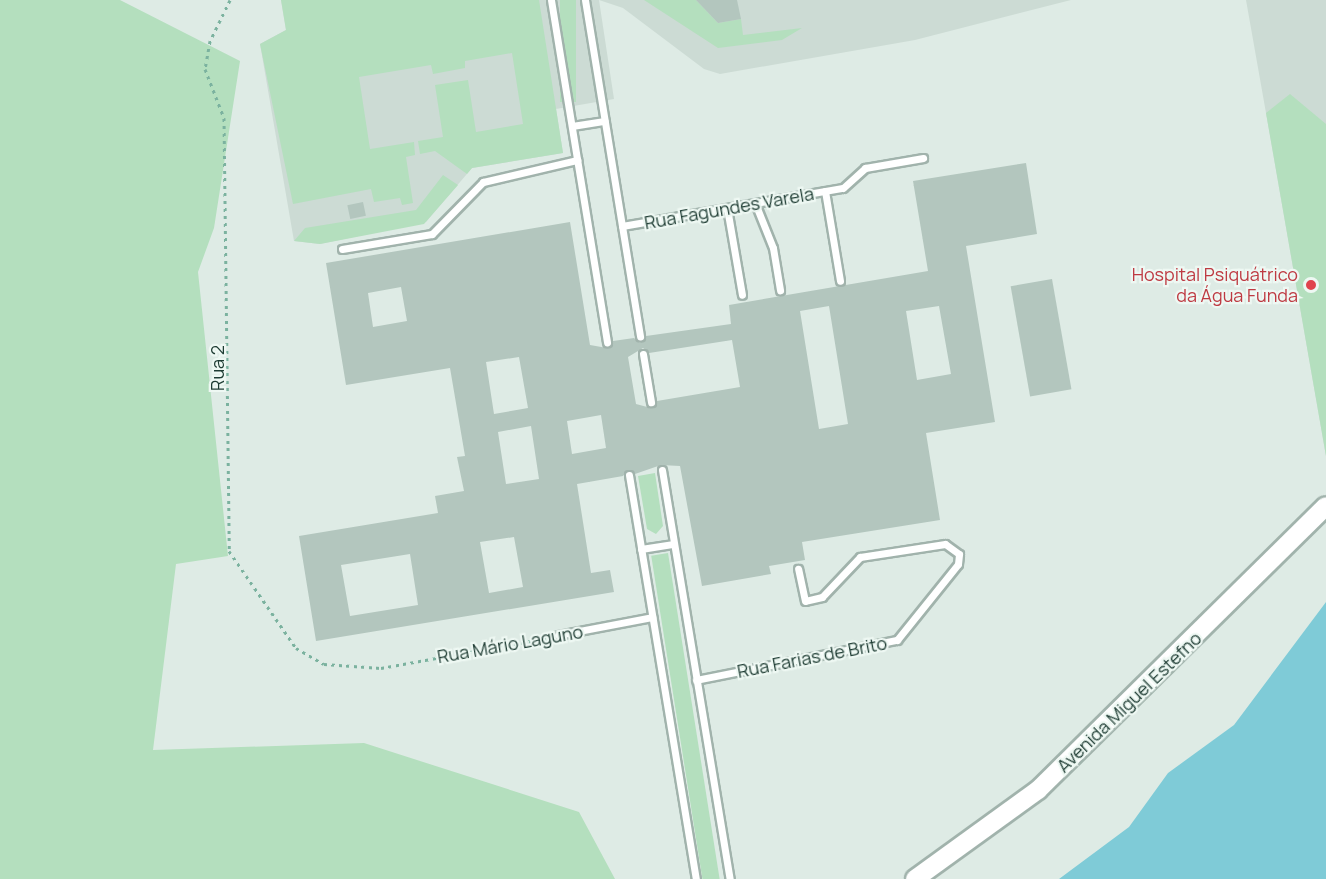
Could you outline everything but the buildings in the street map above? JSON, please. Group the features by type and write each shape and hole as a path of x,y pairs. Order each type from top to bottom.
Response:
{"main road":[{"name":"Avenida Miguel Estefno","path":"915,879 1038,790 1326,507"}],"lane":[{"path":"551,0 607,342"},
{"path":"585,0 640,337"},
{"path":"572,126 605,121"},
{"name":"Rua Fagundes Varela","path":"622,226 836,189 866,168 923,158"},
{"path":"342,249 432,234 483,182 577,160"},
{"path":"825,191 840,281"},
{"path":"755,203 773,248 780,290"},
{"path":"727,208 742,295"},
{"path":"643,354 651,402"},
{"path":"662,470 730,879"},
{"path":"629,475 696,879"},
{"path":"641,549 674,544"},
{"name":"Rua Farias de Brito","path":"696,680 897,640 957,564 959,554 945,544 860,557 822,597 805,601 798,569"},
{"name":"Rua Mário Laguno","path":"558,636 652,617"}],"path":[{"name":"Rua 2","path":"230,0 210,41 205,69 224,118 230,309 227,539 237,563 296,648 324,664 367,668"},
{"name":"Rua Mário Laguno","path":"367,668 558,636"}],"shaded area":[{"path":"281,0 599,0 614,99 556,109 563,153 472,168 426,222 320,244 294,241 260,44 286,30"},
{"path":"599,0 1071,0 915,40 720,74 704,69 623,8"},
{"name":"Hospital Psiquátrico da Água Funda","path":"1246,0 1326,0 1326,456 1266,113"}],"green space":[{"path":"0,0 120,0 240,61 214,228 198,272 228,556 176,564 153,750 364,743 579,812 615,879 0,879"},
{"path":"281,0 539,0 563,153 472,168 467,174 435,151 420,154 418,141 443,137 435,85 468,80 476,132 523,124 512,53 465,61 465,68 433,74 431,65 359,77 370,149 414,142 415,155 406,157 413,203 402,205 400,198 374,202 371,189 293,204 260,44 286,30"},
{"path":"560,0 576,0 576,102 560,102"},
{"path":"644,0 696,0 718,23 741,19 743,35 802,28 782,40 718,48"},
{"path":"1290,94 1326,124 1326,456 1266,113"},
{"path":"443,175 458,185 424,224 320,244 294,241 305,228 416,210"},
{"path":"655,473 663,526 656,534 647,529 638,476"},
{"path":"668,553 720,879 702,879 651,556"}],"water":[{"path":"1326,602 1326,879 1059,879 1129,827 1168,773 1234,725"}],"place":[{"name":"Hospital Psiquátrico da Água Funda","path":"1311,285"}]}
